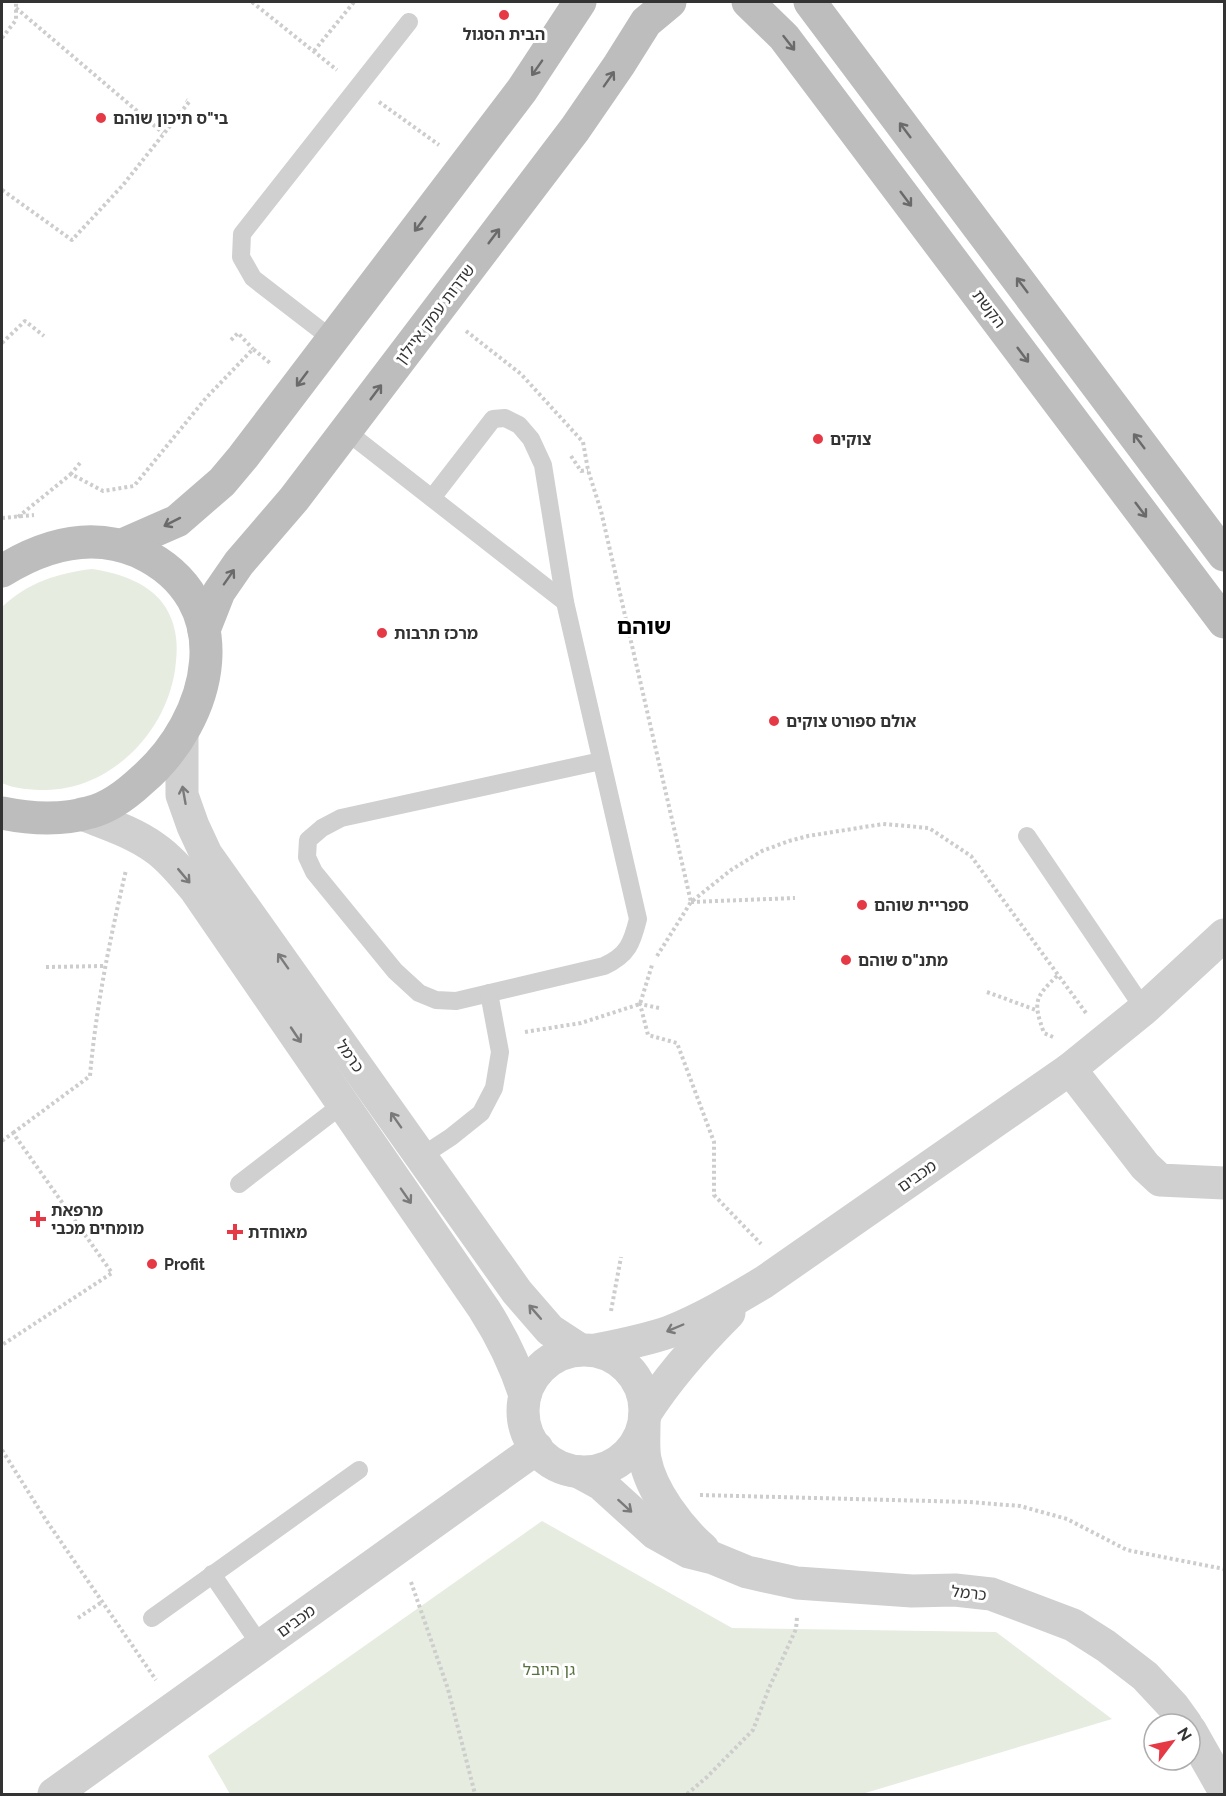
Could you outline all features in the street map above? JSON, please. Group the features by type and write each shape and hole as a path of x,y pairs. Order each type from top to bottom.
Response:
{"main road":[{"path":"122,544 177,521 222,482 522,90 580,2"},
{"name":"שדרות עמק איילון","path":"204,630 219,592 239,563 294,499 575,129 646,22 670,2"},
{"name":"הקשת","path":"748,2 784,37 1224,622"},
{"path":"810,2 1224,555"},
{"path":"8,562 60,545 92,540 122,544 170,571 189,590 202,618 206,649 203,685 194,714 172,749 153,771 125,795 93,812 62,818 10,821"}],"street":[{"name":"כרמל","path":"182,733 182,795 206,854 517,1292 550,1330 588,1350"},
{"name":"כרמל","path":"82,814 134,835 157,849 174,864 195,889 505,1341 525,1395"},
{"name":"מכבים","path":"588,1350 628,1344 670,1331 718,1309 772,1277 1070,1069 1144,1009 1224,935"},
{"path":"1070,1069 1145,1166 1160,1180 1224,1183"},
{"name":"מכבים","path":"644,1420 662,1388 698,1345 736,1307 772,1277"},
{"path":"588,1350 617,1358 633,1373 646,1404 644,1420 635,1446 613,1466 592,1472 579,1472 546,1459 532,1443 525,1424 523,1406 525,1395 541,1367 558,1355 588,1350"},
{"name":"כרמל","path":"644,1420 645,1460 659,1494 684,1532 713,1558"},
{"name":"מכבים","path":"54,1794 537,1448"},
{"name":"כרמל","path":"579,1472 601,1484 655,1533 689,1552 713,1558 747,1572 797,1583 912,1591 955,1590 991,1594 1072,1625 1106,1646 1144,1676 1177,1712"},
{"path":"1202,1751 1224,1790"}],"lane":[{"path":"332,339 254,278 241,258 242,234 409,22"},
{"path":"432,498 493,419 505,418 519,425 531,440 543,465 565,602 638,919 632,940 620,958 604,966 456,1001 436,1000 419,993 395,971 314,872 307,857 308,840 322,828 341,818 601,761"},
{"path":"346,431 565,602"},
{"path":"1027,836 1144,1009"},
{"path":"422,1156 481,1113 494,1088 500,1052 489,993"},
{"path":"239,1184 343,1104"},
{"path":"152,1618 359,1470"},
{"path":"212,1574 261,1646"}],"path":[{"path":"2,38 16,20 16,2"},
{"path":"252,2 281,26"},
{"path":"314,51 354,2"},
{"path":"16,8 163,133"},
{"path":"2,190 72,240 123,185 189,102 186,100"},
{"path":"2,343 25,321 44,336"},
{"path":"231,340 237,333 253,350 271,363"},
{"path":"71,474 103,491 134,486 207,398 253,350"},
{"path":"571,456 581,471 588,470"},
{"path":"18,517 71,474 80,463"},
{"path":"601,512 691,902"},
{"path":"691,902 731,870 762,851 789,841 883,824 929,828 970,856 1106,1040"},
{"path":"2,1141 90,1076 94,1029 104,966 134,835"},
{"path":"691,902 795,898"},
{"path":"46,967 104,966"},
{"path":"1044,1033 1036,1010 1041,991 1058,975"},
{"path":"987,992 1036,1010"},
{"path":"659,1008 640,1004 648,1035 677,1043 714,1142 714,1195 760,1243 772,1277"},
{"path":"2,1345 112,1273 13,1133"},
{"path":"610,1315 621,1257"},
{"path":"2,1450 175,1708"},
{"path":"659,1494 969,1502 1020,1506 1066,1519 1127,1550 1224,1569"},
{"path":"399,1547 448,1689 475,1794"},
{"path":"687,1794 707,1778 753,1730 796,1629 797,1583"},
{"path":"78,1618 102,1602"}],"green space":[{"path":"92,569 113,573 133,581 160,599 169,614 176,634 177,654 172,685 151,731 135,750 116,766 94,779 71,787 46,790 12,787 2,783 2,607 32,585 55,576"},
{"name":"גן היובל","path":"542,1521 732,1628 996,1632 1112,1719 862,1794 230,1794 208,1756"}],"place":[{"name":"הבית הסגול","path":"504,15"},
{"name":"בי\"ס תיכון שוהם","path":"101,118"},
{"name":"צוקים","path":"818,439"},
{"name":"מרכז תרבות","path":"382,633"},
{"name":"אולם ספורט צוקים","path":"774,721"},
{"name":"ספריית שוהם","path":"862,905"},
{"name":"מתנ\"ס שוהם","path":"846,960"},
{"name":"מרפאת מומחים מכבי","path":"38,1219"},
{"name":"מאוחדת","path":"235,1232"},
{"name":"Profit","path":"152,1264"}],"district":[{"name":"שוהם","path":"644,626"}]}
